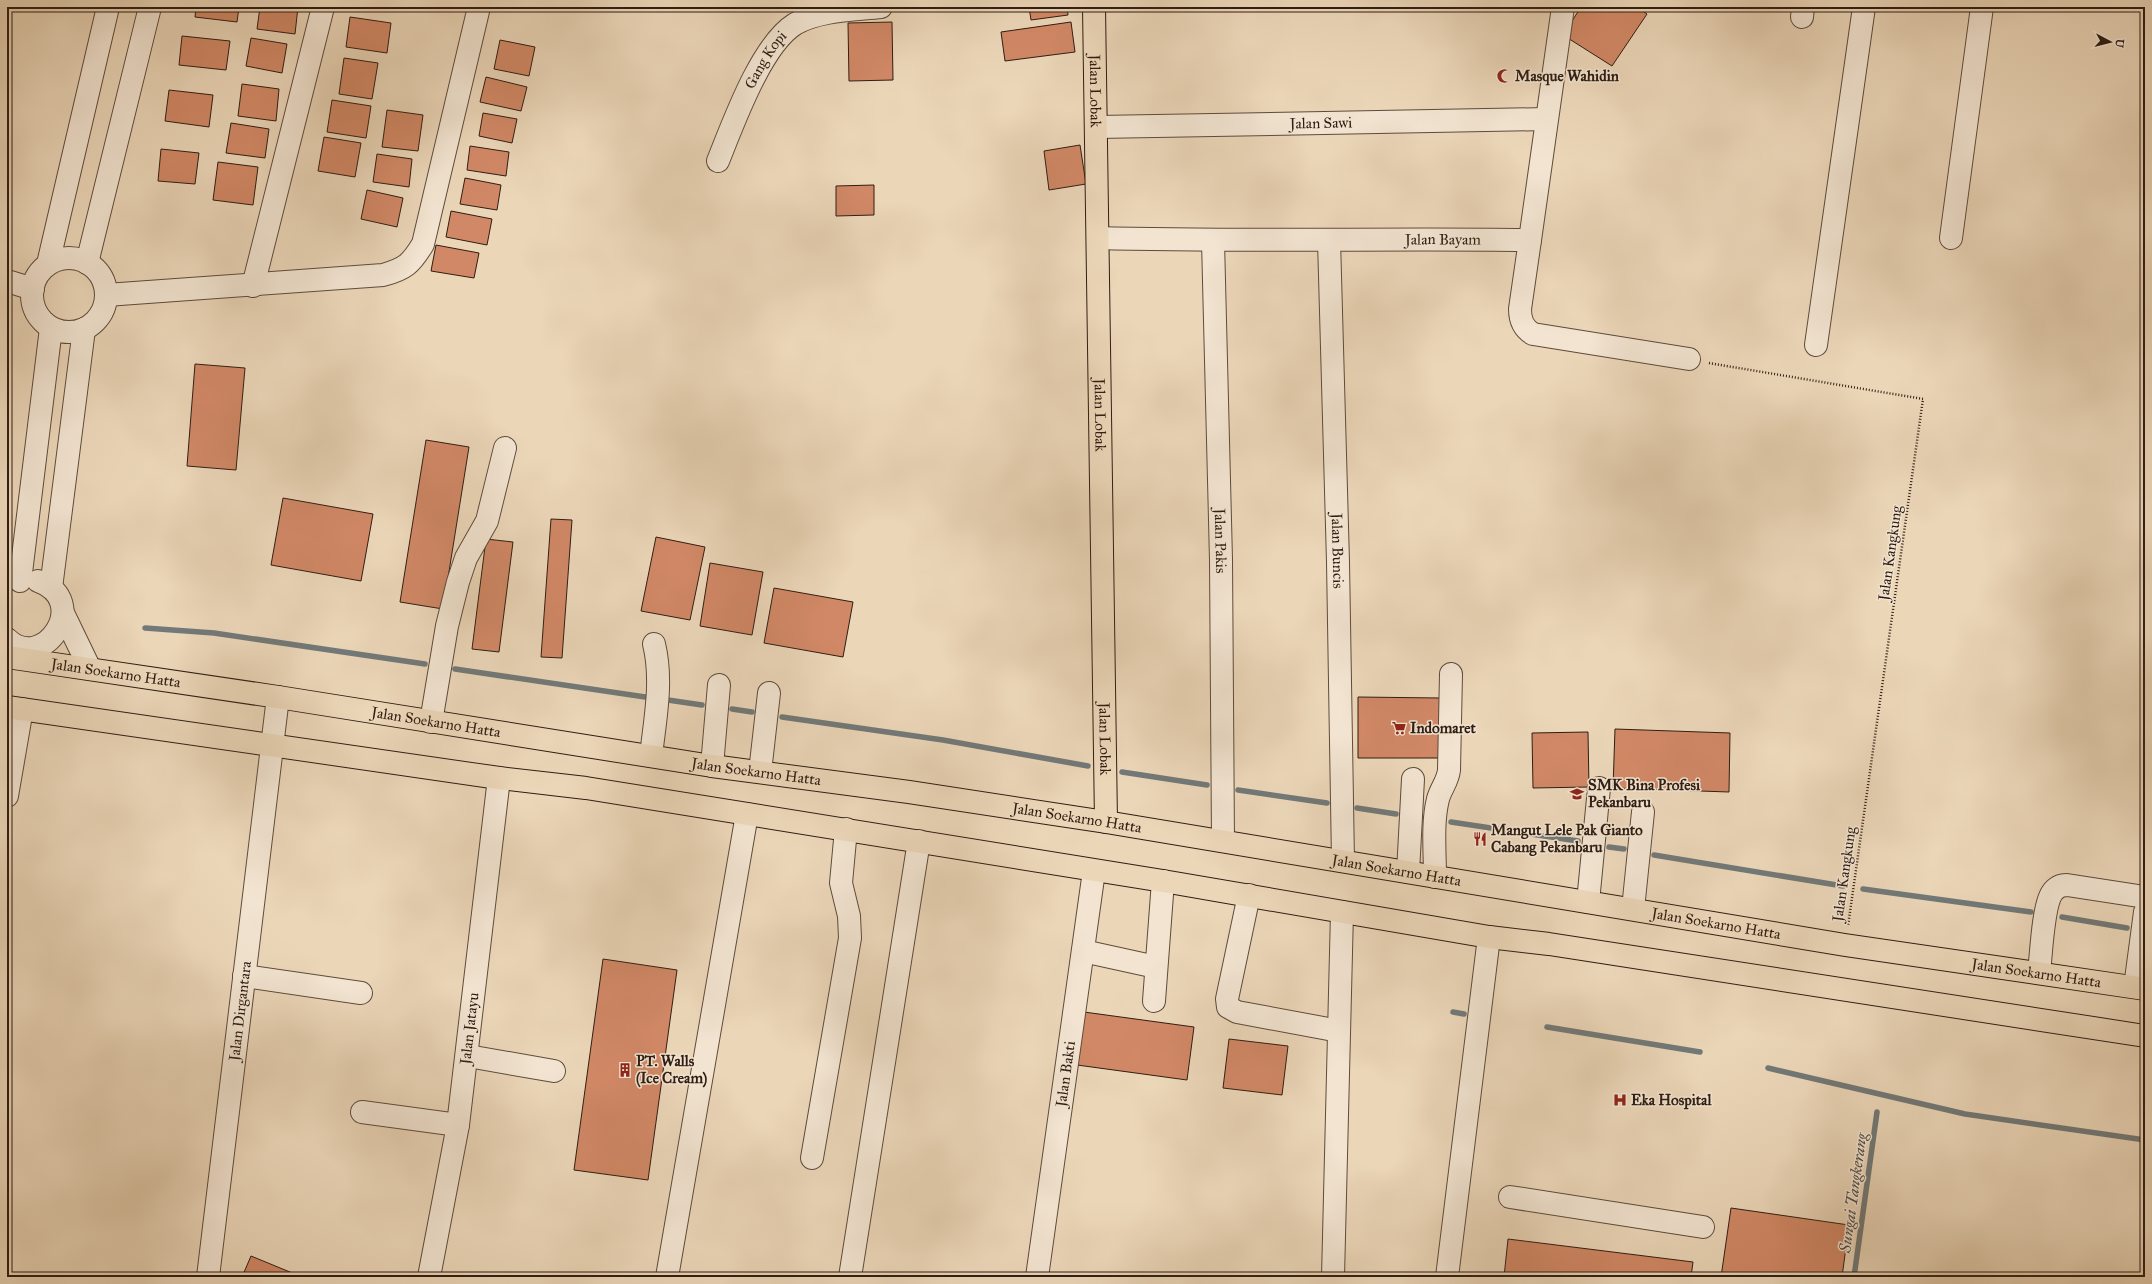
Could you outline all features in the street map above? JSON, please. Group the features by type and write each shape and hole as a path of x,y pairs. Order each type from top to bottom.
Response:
{"main road":[{"name":"Jalan Lobak","path":"1094,7 1097,127 1106,822"},
{"name":"Jalan Soekarno Hatta","path":"7,657 278,697 712,766 909,792 1106,822 1845,945 2140,988"},
{"path":"14,708 499,778 586,788 1250,895 1489,937 1549,944 2145,1036"}],"street":[{"path":"48,264 68,258 78,259 88,263 101,277 106,295 100,316 93,324 73,333 62,332 51,328 42,321 35,311 32,300 36,279 48,264 108,7"},
{"path":"88,263 150,7"},
{"path":"253,286 323,7"},
{"path":"106,295 253,286 383,275 400,271 413,260 423,244 479,7"},
{"name":"Gang Kopi","path":"718,161 757,71 786,31 795,24 817,16 881,7"},
{"path":"1563,7 1546,119 1520,318 1526,330 1533,334 1689,359"},
{"path":"1816,345 1864,7"},
{"path":"1950,238 1982,7"},
{"name":"Jalan Sawi","path":"1097,127 1546,119"},
{"name":"Jalan Bayam","path":"1098,238 1212,241 1442,239 1530,240"},
{"name":"Jalan Buncis","path":"1329,240 1338,556 1343,862"},
{"name":"Jalan Pakis","path":"1212,241 1221,560 1223,841"},
{"path":"7,282 33,289"},
{"path":"51,328 13,584 36,580 51,588 57,595 63,613 90,669"},
{"path":"51,588 84,329"},
{"path":"431,722 447,626 458,582 466,558 490,514 505,448"},
{"path":"7,639 18,646 29,648 40,646 49,641 56,633 63,613"},
{"path":"651,756 656,704 658,660 654,644"},
{"path":"1435,876 1436,812 1438,798 1448,781 1449,770 1451,674"},
{"path":"712,766 719,685"},
{"path":"760,772 770,693"},
{"name":"Jalan Dirgantara","path":"208,1277 278,697"},
{"path":"7,796 14,708"},
{"name":"Jalan Jatayu","path":"429,1277 458,1125 468,1056 499,778"},
{"path":"1408,872 1413,779"},
{"path":"1588,902 1598,788"},
{"path":"1633,909 1643,812"},
{"path":"667,1277 747,814"},
{"path":"812,1158 850,938 849,916 841,882 846,829"},
{"path":"850,1277 885,1048 919,841"},
{"name":"Jalan Bakti","path":"1037,1277 1094,871"},
{"path":"1154,1001 1164,881"},
{"path":"2039,973 2048,904 2052,892 2057,887 2067,885 2145,897"},
{"path":"1250,895 1227,999 1228,1007 1237,1012 1339,1032"},
{"path":"1333,1277 1342,912"},
{"path":"2140,988 2145,912"},
{"path":"1447,1277 1489,937"},
{"path":"1083,951 1156,967"},
{"path":"244,976 361,994"},
{"path":"468,1056 554,1071"},
{"path":"362,1112 458,1125"},
{"path":"1510,1197 1703,1227"}],"path":[{"name":"Jalan Kangkung","path":"1689,359 1923,399 1845,945"}],"building":[{"path":"196,7 239,7 237,22 195,17"},
{"path":"260,7 298,7 295,34 257,29"},
{"path":"366,7 397,7 396,11"},
{"path":"1029,7 1067,7 1068,15 1031,20"},
{"path":"1581,7 1637,7 1647,14 1612,66 1563,35"},
{"path":"350,17 391,23 387,53 346,47"},
{"path":"892,22 893,80 849,81 848,23"},
{"path":"1071,22 1075,52 1005,61 1001,32"},
{"path":"182,36 230,41 226,70 179,65"},
{"path":"251,38 287,44 282,73 246,66"},
{"path":"500,40 535,47 529,76 494,69"},
{"path":"344,58 378,63 372,99 339,94"},
{"path":"486,77 527,87 521,111 480,102"},
{"path":"242,84 279,89 276,121 238,116"},
{"path":"169,90 213,95 209,127 165,121"},
{"path":"332,100 371,106 366,138 327,132"},
{"path":"387,110 423,115 418,151 382,147"},
{"path":"483,113 517,119 512,143 479,136"},
{"path":"231,123 269,129 265,158 226,153"},
{"path":"324,137 361,143 355,177 318,171"},
{"path":"1080,145 1086,184 1049,190 1044,151"},
{"path":"470,146 509,152 506,176 467,170"},
{"path":"161,149 199,153 195,184 158,181"},
{"path":"377,154 412,159 409,187 373,182"},
{"path":"218,162 258,167 253,205 213,200"},
{"path":"465,178 501,185 497,210 460,204"},
{"path":"874,185 874,215 836,216 836,186"},
{"path":"367,190 403,198 397,227 361,219"},
{"path":"451,211 492,219 487,245 446,237"},
{"path":"436,245 479,253 474,278 431,271"},
{"path":"195,364 245,368 236,470 187,466"},
{"path":"426,440 469,447 443,609 400,602"},
{"path":"283,498 373,514 361,581 271,565"},
{"path":"551,519 572,520 562,658 541,657"},
{"path":"656,537 705,547 690,620 641,611"},
{"path":"486,539 513,542 499,652 472,649"},
{"path":"710,563 763,572 752,635 700,626"},
{"path":"774,588 853,602 843,657 764,643"},
{"name":"Indomaret","path":"1358,697 1440,698 1440,758 1358,758"},
{"path":"1615,729 1730,733 1729,792 1613,788"},
{"path":"1588,732 1589,787 1533,788 1532,733"},
{"name":"PT. Walls (Ice Cream)","path":"603,959 677,970 648,1180 574,1170"},
{"path":"1084,1012 1194,1027 1187,1080 1077,1065"},
{"path":"1229,1039 1288,1046 1282,1095 1223,1088"},
{"path":"1731,1208 1849,1225 1842,1277 1721,1277"},
{"path":"1508,1239 1693,1262 1691,1277 1504,1277"},
{"path":"251,1256 302,1277 242,1277"}],"waterway":[{"path":"145,628 214,633 425,664"},
{"path":"455,669 652,698"},
{"path":"661,699 702,705"},
{"path":"732,709 752,712"},
{"path":"782,717 943,740 1088,766"},
{"path":"1122,772 1207,785"},
{"path":"1238,790 1327,803"},
{"path":"1357,808 1396,814"},
{"path":"1451,822 1578,841"},
{"path":"1609,847 1624,849"},
{"path":"1654,855 1843,886"},
{"path":"1863,889 2031,912"},
{"path":"2062,917 2127,928"},
{"path":"1453,1012 1464,1014"},
{"path":"1547,1027 1700,1052"},
{"path":"1768,1068 1965,1114 2145,1140"},
{"name":"Sungai Tangkerang","path":"1854,1277 1877,1112"}],"place":[{"name":"Masque Wahidin","path":"1504,76"},
{"name":"Indomaret","path":"1399,728"},
{"name":"SMK Bina Profesi Pekanbaru","path":"1577,794"},
{"name":"Mangut Lele Pak Gianto Cabang Pekanbaru","path":"1480,839"},
{"name":"PT. Walls (Ice Cream)","path":"625,1070"},
{"name":"Eka Hospital","path":"1620,1100"}]}
